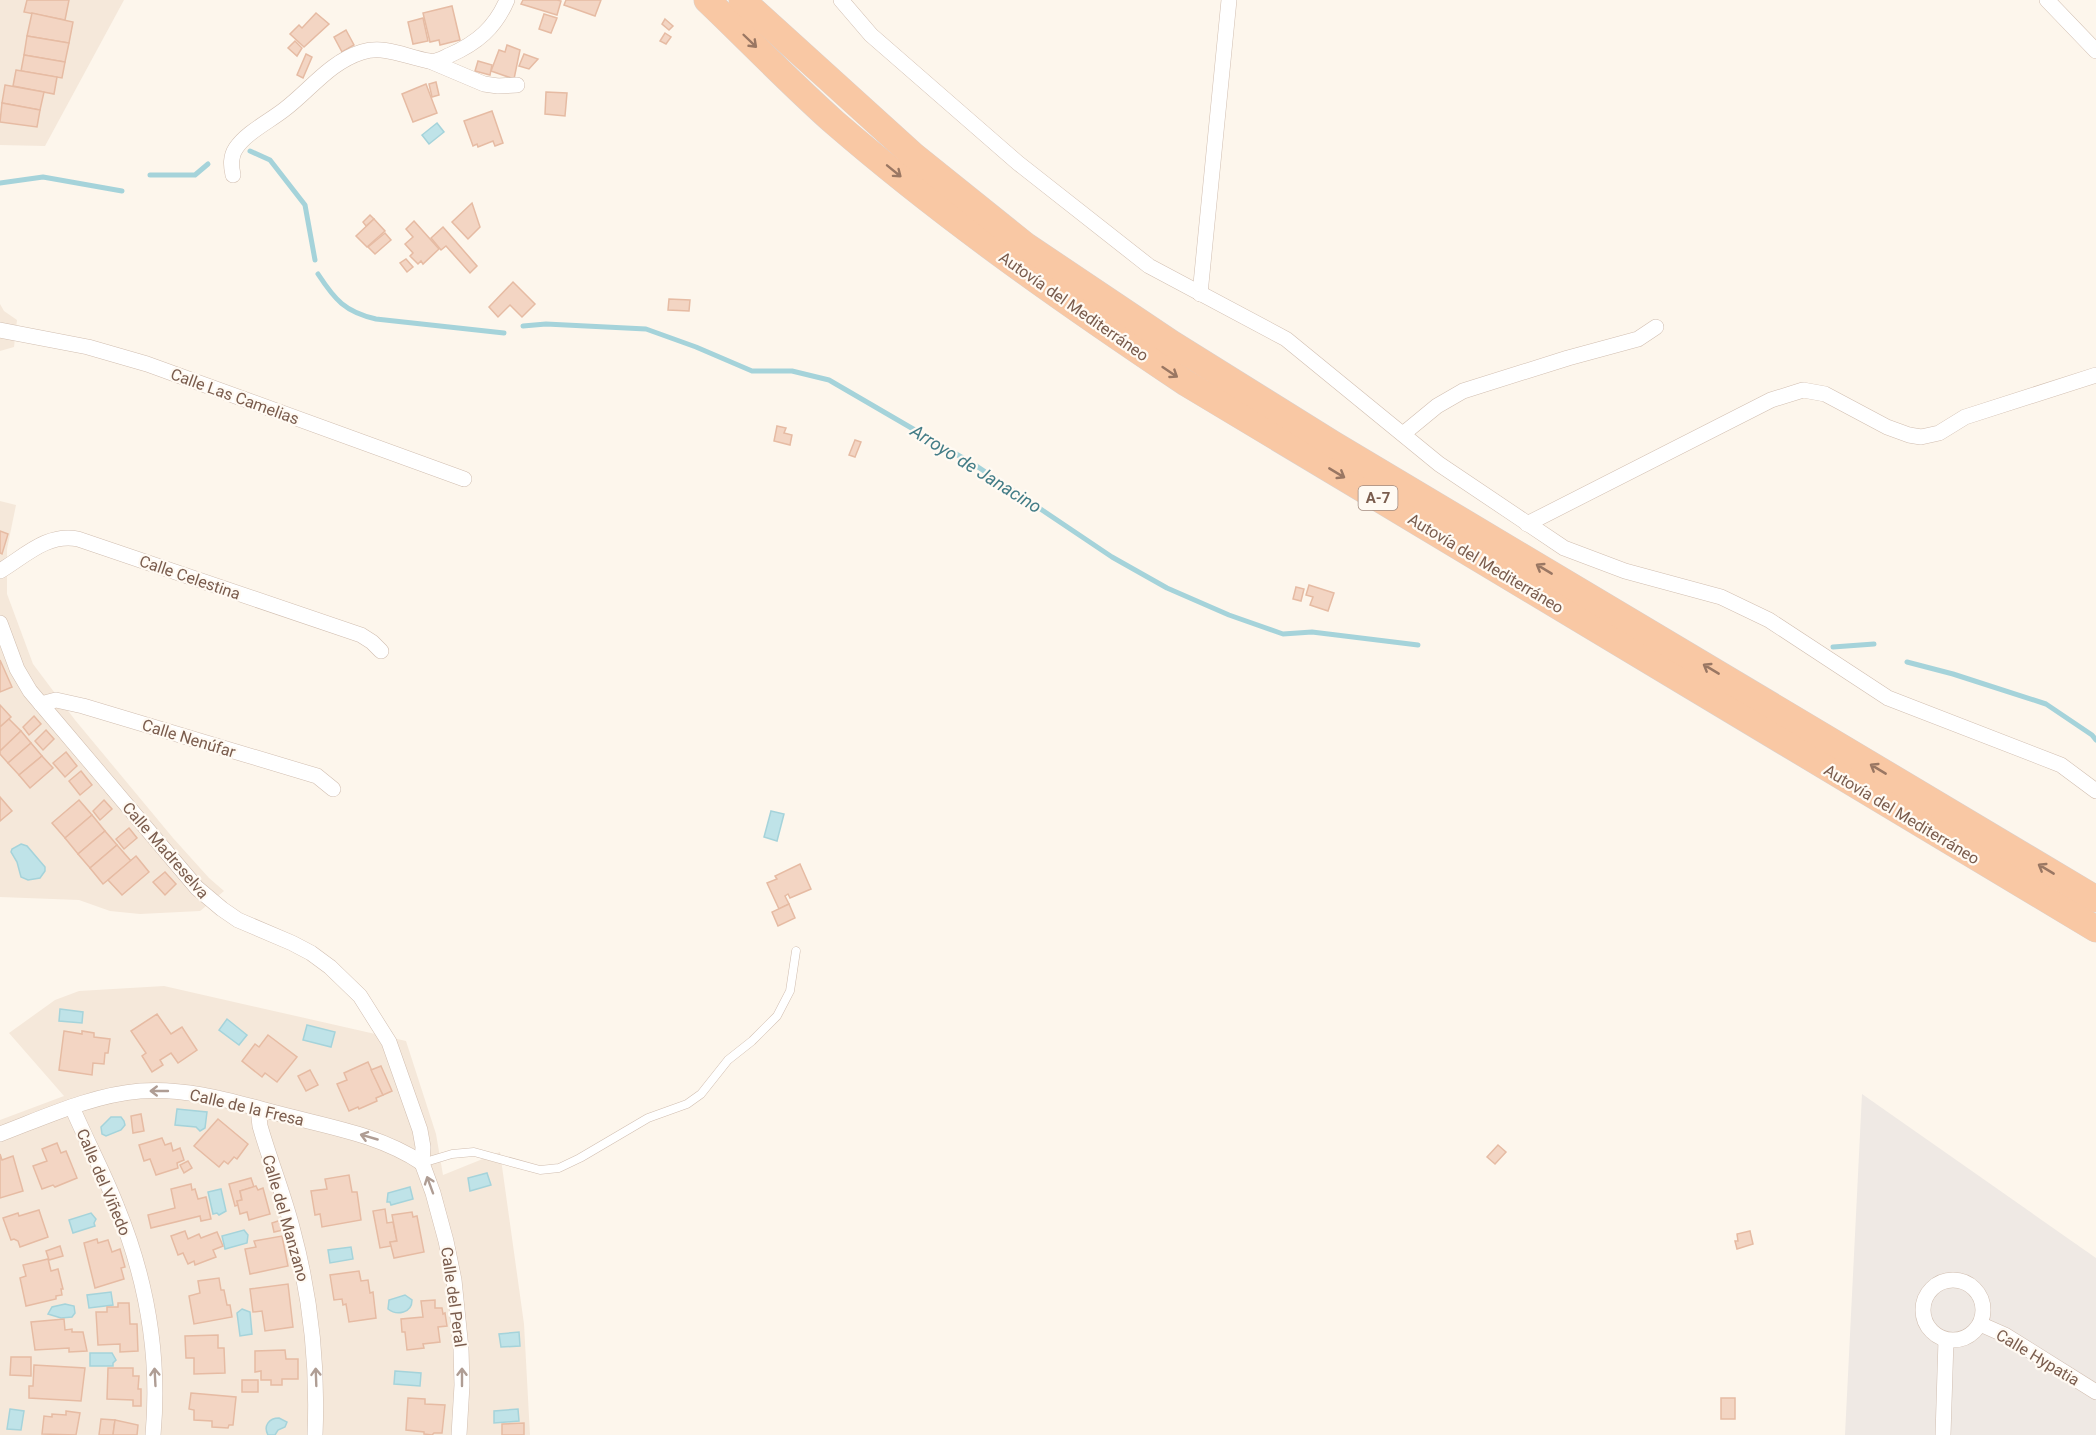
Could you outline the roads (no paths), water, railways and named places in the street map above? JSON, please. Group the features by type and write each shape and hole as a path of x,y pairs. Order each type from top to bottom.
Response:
{"highway":[{"name":"Autovía del Mediterráneo","path":"707,0 835,122 983,243 1073,308 1186,383 2096,929"},
{"name":"Autovía del Mediterráneo","path":"742,0 913,155 1025,244 1161,336 1334,444 2096,899"}],"street":[{"path":"432,62 478,40 495,23 507,0"},
{"path":"841,0 871,35 1018,163 1149,266 1286,339 1439,464 1564,548 1625,571 1721,597 1769,620 1887,698 2061,765 2096,791"},
{"path":"1200,294 1229,0"},
{"path":"2047,0 2096,51"},
{"path":"233,175 232,156 241,143 286,108 332,67 363,52 373,50 401,54 432,62 484,84 517,85"},
{"path":"1403,434 1437,406 1463,392 1568,358 1638,339 1656,327"},
{"name":"Calle Las Camelias","path":"0,330 87,346 147,364 464,479"},
{"path":"1527,524 1771,400 1803,390 1825,394 1887,427 1921,437 1939,433 1965,417 2096,375"},
{"name":"Calle Celestina","path":"0,571 47,541 56,538 78,539 361,635 381,651"},
{"name":"Calle Madreselva","path":"0,623 17,669 30,691 197,888 238,920 310,952 330,967 360,996 381,1026 398,1065 420,1130 423,1147 422,1163"},
{"name":"Calle Nenúfar","path":"41,704 56,700 83,706 317,776 333,789"},
{"name":"Calle de la Fresa","path":"0,1134 72,1107 118,1094 160,1090 208,1096 376,1139 405,1152 422,1163"},
{"name":"Calle del Viñedo","path":"72,1107 117,1205 139,1272 151,1330 154,1359 156,1388 153,1435"},
{"name":"Calle del Manzano","path":"258,1109 260,1126 293,1230 310,1304 316,1381 315,1435"},
{"name":"Calle del Peral","path":"422,1163 446,1241 456,1291 462,1349 459,1435"},
{"path":"1945,1281 1962,1281 1976,1291 1983,1307 1980,1324 1969,1336 1960,1340 1946,1340 1935,1336 1929,1330 1922,1314 1925,1297 1936,1284 1945,1281"},
{"name":"Calle Hypatia","path":"1980,1324 2005,1335 2096,1392"},
{"path":"1943,1435 1946,1340"}],"lane":[{"path":"422,1163 452,1154 474,1152 540,1170 559,1168 648,1118 687,1104 701,1094 728,1060 752,1041 777,1016 790,991 796,951"}],"water":[{"path":"437,123 444,132 429,144 422,135"},
{"path":"771,811 784,814 777,841 764,837"},
{"path":"21,844 27,846 45,867 40,878 28,880 21,877 17,862 11,852"},
{"path":"60,1009 83,1012 82,1023 59,1021"},
{"path":"227,1019 247,1035 239,1045 219,1030"},
{"path":"307,1025 335,1032 331,1047 303,1040"},
{"path":"177,1109 207,1112 205,1128 200,1131 196,1127 175,1125"},
{"path":"111,1117 121,1117 125,1125 121,1130 106,1136 102,1134 101,1127"},
{"path":"487,1173 491,1185 470,1191 468,1178"},
{"path":"410,1187 413,1199 391,1205 387,1202 388,1193"},
{"path":"221,1189 226,1211 219,1215 213,1214 208,1192"},
{"path":"91,1213 96,1219 95,1226 73,1233 69,1220"},
{"path":"244,1230 248,1235 247,1243 225,1249 222,1236"},
{"path":"351,1247 353,1259 330,1263 328,1250"},
{"path":"111,1292 113,1305 89,1308 87,1295"},
{"path":"405,1295 412,1300 410,1308 400,1313 388,1309 389,1300"},
{"path":"65,1304 74,1306 75,1313 72,1317 61,1318 48,1314 52,1307"},
{"path":"242,1309 250,1312 252,1334 240,1336 237,1313"},
{"path":"519,1332 520,1346 501,1347 499,1334"},
{"path":"90,1353 112,1353 116,1360 113,1366 90,1366"},
{"path":"395,1371 421,1373 420,1386 394,1384"},
{"path":"10,1409 24,1411 21,1430 7,1429"},
{"path":"518,1409 519,1421 494,1423 494,1411"},
{"path":"279,1418 287,1422 285,1427 278,1430 275,1435 268,1435 266,1429 268,1423 272,1419"}],"waterway":[{"name":"Arroyo de Janacino","path":"250,151 270,160 305,205 315,260"},
{"name":"Arroyo de Janacino","path":"150,175 195,175 208,164"},
{"name":"Arroyo de Janacino","path":"0,183 43,177 122,191"},
{"name":"Arroyo de Janacino","path":"318,274 342,304 365,316 504,333"},
{"name":"Arroyo de Janacino","path":"523,326 546,324 646,329 752,371 792,371 829,380 975,465 1112,557 1167,588 1229,615 1283,634 1312,632 1418,645"},
{"name":"Arroyo de Janacino","path":"1833,647 1874,644"},
{"name":"Arroyo de Janacino","path":"1907,662 1953,674 2046,704 2096,740"}]}
